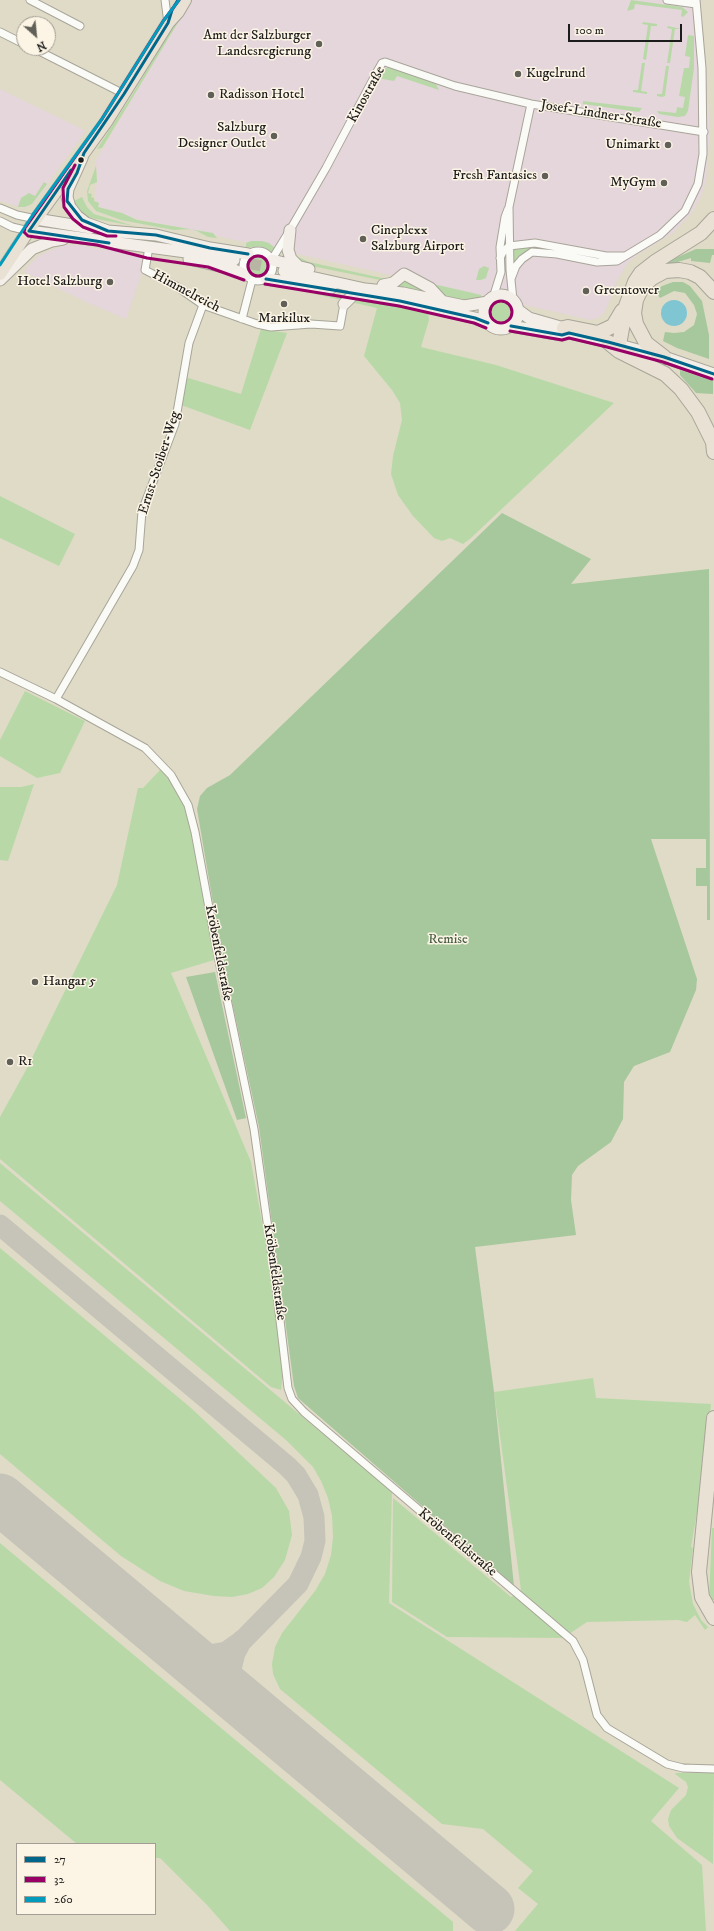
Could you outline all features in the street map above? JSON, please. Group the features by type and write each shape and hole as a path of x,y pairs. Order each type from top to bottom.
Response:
{"highway":[{"path":"714,219 701,233 655,262 641,274 635,282 613,343 619,351 665,374 681,389 698,412 712,442 714,452"},
{"path":"664,357 646,343 636,324 634,313 636,300 642,287 652,278 665,271 679,270 690,272 700,277 714,292"},
{"path":"567,331 568,327 598,333 606,330 613,326 626,306"},
{"path":"714,1418 699,1572 702,1597 714,1618"}],"main road":[{"path":"168,23 172,10 178,0"},
{"path":"0,274 36,219 84,153 124,94 168,23 178,12 185,0"},
{"path":"84,153 77,172 68,189 68,204 82,220 108,231 156,235 210,248 248,254"},
{"path":"36,219 108,231 201,254"},
{"path":"290,230 288,250 291,259 299,267"},
{"path":"29,231 201,254 234,260"},
{"path":"0,280 32,249 52,240 74,237"},
{"path":"98,240 148,253 209,262 232,269 249,278"},
{"path":"272,260 383,285 402,297 475,318 501,329 511,326 562,335 567,331"},
{"path":"284,271 360,291 464,306 504,296 529,318 567,331 664,357 714,374"},
{"path":"383,285 393,283 404,274 430,288 443,302"},
{"path":"266,279 342,291 360,291"},
{"path":"342,291 344,304"},
{"path":"344,304 360,291"},
{"path":"488,323 484,312 491,300"},
{"path":"511,326 516,319 515,305"}],"street":[{"path":"30,0 80,26"},
{"path":"165,0 168,23"},
{"path":"511,279 516,266 522,259 532,252 557,254 602,263 617,261 660,235 676,222 685,211 698,184 702,171 704,132 702,68 696,2 667,0"},
{"path":"0,32 16,40"},
{"path":"49,56 124,94"},
{"name":"Kinostraße","path":"272,260 350,126 382,63 385,62 395,64 455,86 531,104"},
{"name":"Josef-Lindner-Straße","path":"509,207 531,104 704,132"},
{"path":"509,207 511,279 515,305"},
{"path":"491,300 501,272 501,236 509,207"},
{"path":"0,208 17,215 36,219"},
{"path":"0,221 12,227 29,231"},
{"path":"500,258 503,252 510,246 535,243 606,256 625,256"},
{"path":"242,319 249,278 243,264 248,254 259,251 267,254 272,260 272,272 266,279 256,281 249,278"},
{"name":"Himmelreich","path":"148,253 145,270 176,286 203,305 242,319 271,327 311,324 340,326 344,304"},
{"name":"Ernst-Stoiber-Weg","path":"56,699 133,566 139,550 142,512 175,424 189,344 203,305"},
{"name":"Kröbenfeldstraße","path":"0,672 56,699 146,748 159,760 178,785 192,818 216,951 254,1129 277,1292 288,1388 292,1399 304,1412 573,1642 583,1660 597,1715 607,1728 667,1764 683,1768 714,1769"}],"shaded area":[{"path":"191,0 701,0 710,132 706,181 701,197 691,214 673,233 637,255 627,264 617,281 605,312 600,317 591,320 110,212 99,207 95,198 97,181 96,160"},
{"path":"0,89 86,131 34,203 23,208 0,201"},
{"path":"64,245 79,245 105,250 107,248 145,258 142,273 126,319 88,303 24,272 40,255"}],"green space":[{"path":"631,0 682,7 688,12 683,17 681,16 682,10 635,4 634,9 627,11"},
{"path":"179,16 182,16 102,148 97,149 132,95"},
{"path":"643,22 657,24 657,26 651,26 646,60 643,59 648,25 642,24"},
{"path":"668,26 681,29 675,29 670,63 667,63 672,29 667,28"},
{"path":"688,35 694,36 694,68 688,111 685,116 678,117 659,114 657,111 676,113 677,107 683,108 685,97 679,96 684,68 689,68 690,57 685,56"},
{"path":"642,63 645,63 641,91 647,92 647,94 633,92 633,90 638,90"},
{"path":"666,66 669,66 665,96 657,96 657,94 662,94"},
{"path":"388,67 436,84 439,90 397,76 394,81 377,78 382,70"},
{"path":"583,101 642,108 639,112 583,104"},
{"path":"96,166 97,182 90,185 88,193 92,194 91,197 94,198 94,201 99,203 98,207 122,213 137,220 190,229 174,230 121,220 96,211 88,201 87,191"},
{"path":"44,182 47,184 32,204 25,207 18,207 21,198 29,193 35,196"},
{"path":"82,197 87,207 94,214 134,226 85,217 72,202"},
{"path":"191,229 213,233 217,238 208,237"},
{"path":"251,241 262,241 269,243 275,248 273,253 260,246 246,248 246,243"},
{"path":"540,246 560,250 559,253 540,249 529,250 513,262 512,249"},
{"path":"696,249 714,249 714,255 712,255 710,263 691,261 691,258 657,268 657,266"},
{"path":"294,255 309,262 391,280 385,281 307,265 299,261"},
{"path":"258,256 265,259 268,266 265,273 258,276 251,273 248,266 251,259"},
{"path":"484,266 489,268 486,278 476,280 479,269"},
{"path":"407,277 433,296 394,285"},
{"path":"424,282 481,295 481,297 475,300 455,300 441,294"},
{"path":"673,282 683,282 690,286 702,301 709,335 709,359 677,348 663,341 665,332 684,332 694,325 697,314 694,305 685,293 674,291 660,298 655,291 662,286"},
{"path":"315,292 428,312 429,320 421,347 496,365 614,403 471,538 463,544 450,538 442,541 434,538 413,516 398,495 391,474 393,456 402,420 400,403 392,390 364,356 377,308 315,294"},
{"path":"501,302 505,303 511,309 511,317 505,323 501,324 497,323 491,317 490,313 491,309 497,303"},
{"path":"261,329 287,333 250,430 181,405 185,377 241,394"},
{"path":"680,370 713,381 713,394 696,393 680,375"},
{"path":"0,496 75,534 59,566 0,538"},
{"name":"Remise","path":"502,513 591,559 571,584 709,569 710,920 707,920 707,886 696,886 696,868 706,868 706,839 651,839 697,979 696,990 670,1052 634,1066 624,1082 623,1119 611,1142 578,1166 572,1175 571,1200 576,1235 475,1247 494,1392 514,1586 298,1398 294,1386 259,1127 221,950 197,809 200,796 207,788 230,775"},
{"path":"25,691 85,721 60,773 37,778 0,756 0,740"},
{"path":"161,769 179,793 188,814 194,840 214,960 171,973 251,1162 269,1260 283,1375 281,1390 271,1387 0,1159 0,1117 26,1070 117,885 138,788 143,788"},
{"path":"34,784 8,861 0,860 0,787 21,787"},
{"path":"215,972 246,1118 237,1120 186,977"},
{"path":"0,1163 392,1492 389,1603 679,1788 651,1821 702,1865 706,1931 515,1931 538,1904 518,1888 533,1871 483,1829 442,1824 280,1689 273,1674 272,1664 275,1647 282,1633 315,1591 325,1574 331,1555 333,1537 332,1516 328,1498 321,1481 313,1467 286,1440 0,1201"},
{"path":"0,1248 191,1408 276,1488 289,1511 292,1535 285,1560 274,1577 262,1588 248,1594 232,1597 214,1596 184,1591 160,1581 121,1556 0,1454"},
{"path":"593,1378 596,1398 711,1404 702,1484 691,1547 693,1548 689,1582 693,1604 701,1620 708,1627 705,1630 695,1615 687,1622 678,1620 587,1622 563,1638 447,1637 392,1602 393,1498 511,1597 521,1590 494,1392"},
{"path":"712,1528 714,1528 714,1600 709,1600"},
{"path":"0,1543 453,1922 453,1931 230,1931 207,1905 160,1858 156,1858 156,1843 76,1843 0,1780"},
{"path":"714,1773 713,1864 677,1838 669,1826 668,1819 671,1810 686,1795 688,1787 686,1782 675,1774"}],"water":[{"path":"674,300 683,304 687,313 683,322 674,326 665,322 661,313 665,304"}],"taxiway":[{"path":"0,1225 287,1466 296,1475 308,1495 314,1517 315,1541 311,1557 298,1584 243,1640 226,1652 209,1655 185,1653"},
{"path":"242,1640 235,1653 231,1669 234,1683 243,1702"}],"runway":[{"path":"0,1499 489,1909"}],"tunnel":[{"path":"234,260 284,271"}],"transit line":[{"name":"27","path":"178,0 172,10 168,23 124,94 84,153 77,173 68,189 67,201 82,220 108,231 156,235 210,248 248,254"},
{"name":"32","path":"179,0 164,20 102,119 25,228 24,232 28,236 97,245 147,258 208,267 244,280"},
{"name":"260","path":"0,265 32,216 102,119 164,20 179,0"},
{"name":"32","path":"75,165 63,188 64,207 73,219 83,227 107,236 116,236"},
{"name":"27","path":"29,231 71,170"},
{"name":"27","path":"29,231 109,243"},
{"name":"32","path":"258,256 265,259 268,266 265,273 258,276 251,273 248,266 251,259 258,256"},
{"name":"27","path":"266,279 400,301 475,318 488,323"},
{"name":"32","path":"265,284 399,306 474,323 486,328"},
{"name":"32","path":"501,301 509,304 512,312 509,320 501,323 493,320 490,312 493,304 501,301"},
{"name":"27","path":"511,326 562,335 569,333 608,342 664,357 714,374"},
{"name":"32","path":"510,331 562,340 569,338 607,347 663,362 712,379"}],"place":[{"name":"Amt der Salzburger Landesregierung","path":"319,44"},
{"name":"Kugelrund","path":"518,74"},
{"name":"Radisson Hotel","path":"211,95"},
{"name":"Salzburg Designer Outlet","path":"274,136"},
{"name":"Unimarkt","path":"668,145"},
{"name":"Fresh Fantasies","path":"545,176"},
{"name":"MyGym","path":"664,183"},
{"name":"Cineplexx Salzburg Airport","path":"363,239"},
{"name":"Hotel Salzburg","path":"110,282"},
{"name":"Greentower","path":"586,291"},
{"name":"Markilux","path":"284,304"},
{"name":"Hangar 5","path":"35,982"},
{"name":"R1","path":"10,1062"}]}
